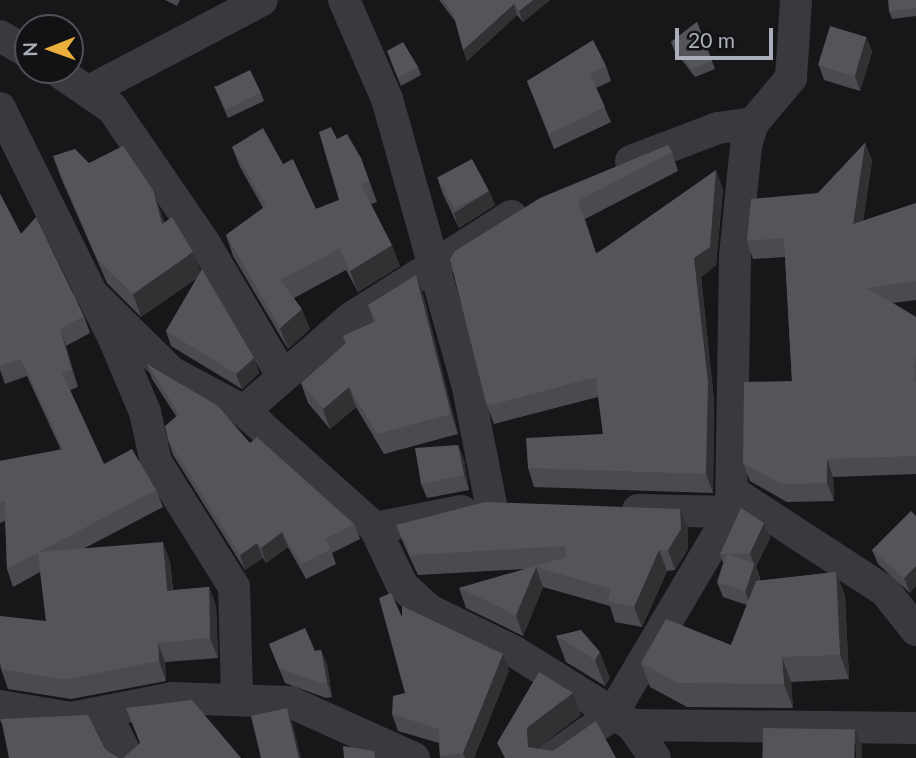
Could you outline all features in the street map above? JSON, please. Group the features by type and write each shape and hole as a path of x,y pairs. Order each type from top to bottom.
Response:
{"street":[{"path":"344,0 387,99 430,267 504,505 375,528"},
{"path":"622,721 733,503 735,256 752,123 791,78 796,0"},
{"path":"89,91 245,3"},
{"path":"78,84 112,108 205,244 283,377"},
{"path":"0,108 145,412 156,462 234,587 237,697"},
{"path":"598,175 695,136 752,123"},
{"path":"244,411 351,318 538,200"},
{"path":"89,291 171,372 244,411 375,528 402,585 429,610 515,652 622,721 655,758"},
{"path":"608,510 733,503 885,591 916,630"},
{"path":"0,706 71,718 106,714 173,698 237,697 290,702 414,758"},
{"path":"106,714 128,758"},
{"path":"551,758 622,721 916,728"}],"building":[{"path":"443,0 533,0 519,11 514,4 463,50 453,13"},
{"path":"888,0 916,0 916,8 889,11"},
{"path":"697,22 712,61 692,69 671,42"},
{"path":"830,26 866,37 854,76 818,65"},
{"path":"593,40 606,66 590,74 605,107 549,134 527,81"},
{"path":"403,42 418,67 398,78 387,51"},
{"path":"250,70 261,92 226,110 215,87"},
{"path":"331,127 337,139 347,134 361,158 369,181 361,185 392,245 350,271 339,249 280,280 302,309 280,328 226,235 266,206 232,147 263,128 283,164 293,159 316,209 339,200 319,132"},
{"path":"865,143 853,224 916,203 916,281 867,288 916,317 916,456 827,459 827,483 781,484 743,463 744,382 792,381 784,238 747,241 751,199 818,193"},
{"path":"668,145 672,152 578,201 596,254 716,170 710,247 694,258 708,382 706,474 528,468 526,438 603,434 596,377 487,406 450,259 455,251 540,198"},
{"path":"123,146 153,190 162,224 172,217 193,252 133,294 98,260 53,156 75,149 89,163"},
{"path":"472,159 489,191 454,209 438,177"},
{"path":"0,194 21,234 36,217 84,316 60,329 72,370 62,373 104,464 132,449 156,490 7,569 5,501 0,503 0,461 63,449 21,359 0,366"},
{"path":"202,269 254,358 236,374 166,331"},
{"path":"416,275 451,414 377,434 349,387 323,409 301,383 346,343 343,336 376,321 368,305"},
{"path":"147,364 218,406 250,443 257,437 354,524 325,539 331,549 301,564 282,532 261,548 257,543 240,555 168,440 165,426 179,414"},
{"path":"458,445 464,475 421,484 415,448"},
{"path":"485,502 680,509 681,529 668,550 659,550 634,607 608,601 611,589 536,567 516,615 459,588 567,557 565,546 411,555 396,525"},
{"path":"741,508 764,523 750,553 720,554"},
{"path":"911,511 916,516 916,566 904,578 872,550"},
{"path":"163,542 167,591 209,587 210,638 158,643 159,661 64,680 1,669 0,616 46,621 38,552"},
{"path":"727,554 755,563 745,591 718,583"},
{"path":"836,572 840,655 782,657 784,684 678,683 641,663 666,619 731,645 756,581"},
{"path":"391,593 402,617 402,606 503,654 463,753 440,756 439,729 392,714 393,696 405,693 379,598"},
{"path":"305,628 315,651 321,650 327,682 321,683 279,668 269,644"},
{"path":"581,630 600,652 595,660 556,636"},
{"path":"539,672 573,693 527,728 528,747 553,751 596,721 616,758 505,758 497,743"},
{"path":"192,700 241,758 123,758 140,743 126,708"},
{"path":"287,708 299,758 261,758 251,716"},
{"path":"88,715 106,750 119,758 9,758 1,719"},
{"path":"763,728 855,730 854,758 762,758"},
{"path":"343,746 374,751 375,758 344,758"}]}
